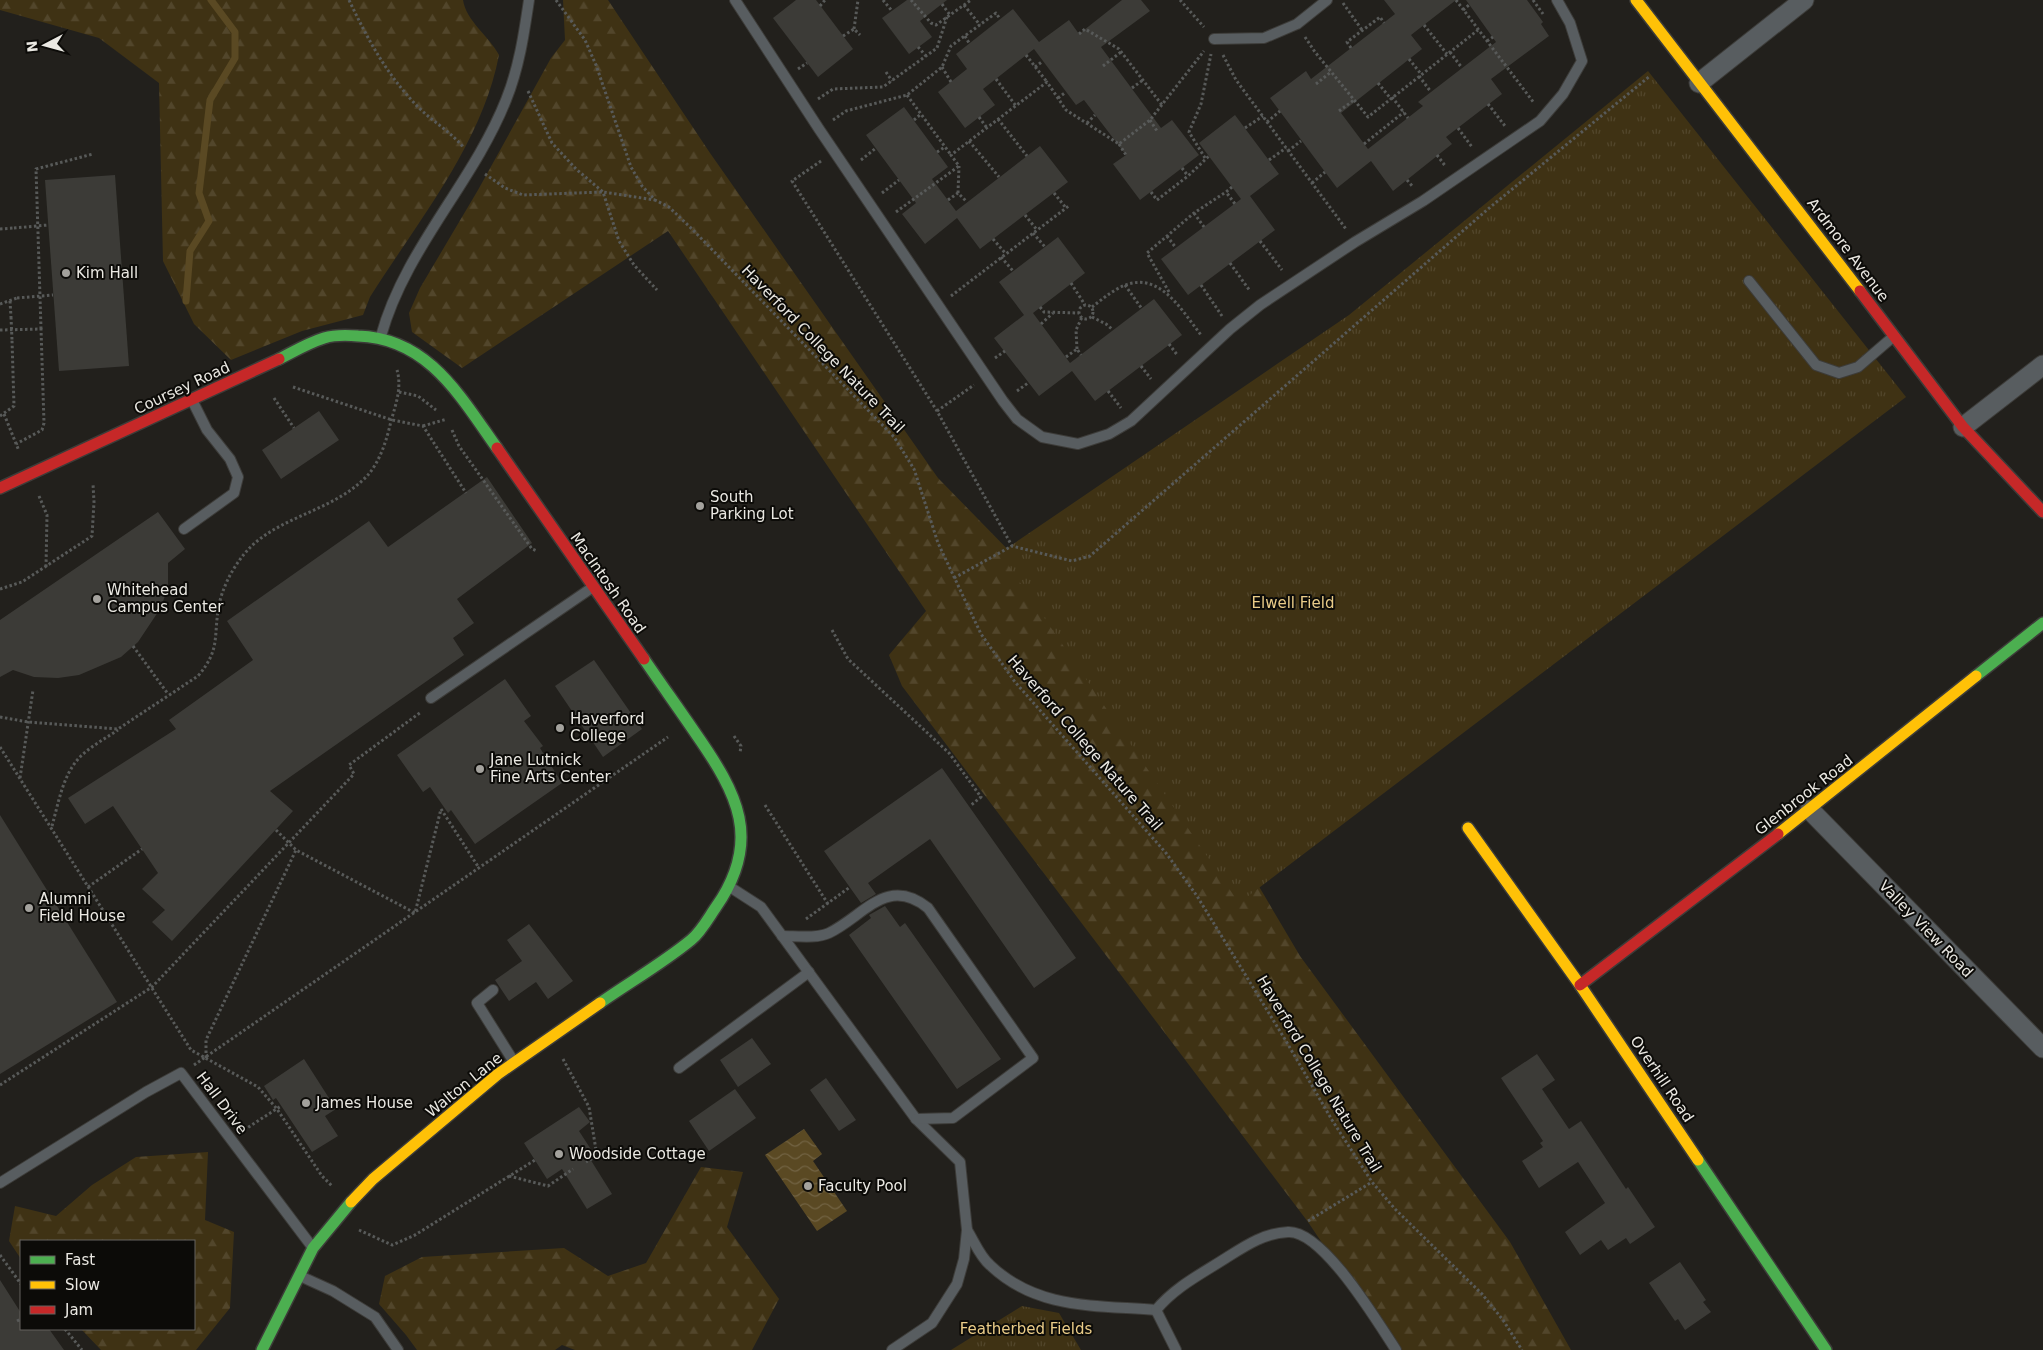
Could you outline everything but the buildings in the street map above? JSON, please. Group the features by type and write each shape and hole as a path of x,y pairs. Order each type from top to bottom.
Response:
{"street":[{"name":"Ardmore Avenue","path":"1636,0 1963,427 2043,512"},
{"path":"1699,83 1804,0"},
{"name":"Coursey Road","path":"0,488 324,338 352,334 381,337"},
{"name":"MacIntosh Road","path":"381,337 415,349 450,383 719,766 732,790 739,811 742,832 739,860 730,887"},
{"path":"1963,427 2043,365"},
{"name":"Glenbrook Road","path":"1580,985 1810,810 2043,623"},
{"name":"Valley View Road","path":"1810,810 2043,1048"},
{"name":"Overhill Road","path":"1468,828 1580,985 1826,1350"},
{"name":"Walton Lane","path":"262,1350 313,1248 337,1217 372,1179 498,1074 694,939 730,887"}],"lane":[{"path":"381,337 396,292 475,162 506,100 521,50 529,0"},
{"path":"735,0 834,152 1017,419 1042,438 1078,444 1109,434 1131,421 1230,329 1260,305 1482,161 1515,139 1544,116 1563,94 1582,61 1570,23 1557,0"},
{"path":"1214,38 1264,38 1297,24 1327,0"},
{"path":"1749,281 1816,365 1839,373 1858,366 1895,336"},
{"path":"184,529 234,493 238,477 230,459 207,430 192,400"},
{"path":"431,698 593,587"},
{"path":"730,887 761,908 916,1119 960,1162 967,1230 964,1259 957,1284 932,1323 892,1350"},
{"path":"782,936 827,934 880,898 901,895 916,898 928,908 1033,1058 952,1118 916,1119"},
{"path":"679,1068 809,972"},
{"path":"494,990 477,1002 515,1063"},
{"name":"Hall Drive","path":"0,1184 146,1092 181,1073 313,1248"},
{"path":"967,1230 989,1265 1026,1292 1058,1302 1156,1310"},
{"path":"1156,1310 1170,1293 1257,1239 1290,1232 1310,1241 1336,1263 1396,1350"},
{"path":"300,1276 333,1291 375,1317 398,1350"},
{"path":"1156,1310 1176,1350"}],"path":[{"name":"Haverford College Nature Trail","path":"556,0 585,40 596,65 631,167 642,186 655,200 669,208 688,225 894,437 914,469 928,516 954,578 981,634 1003,667 1166,853 1197,896 1332,1120 1372,1182 1396,1209 1482,1294 1503,1320 1522,1350"},
{"path":"820,6 826,0"},
{"path":"843,36 854,29 858,0"},
{"path":"883,0 892,11"},
{"path":"911,0 930,22 936,25 971,0"},
{"path":"1180,0 1214,38 1236,80 1355,242"},
{"path":"1341,0 1362,31"},
{"path":"1456,0 1544,116"},
{"path":"805,108 833,89 883,87 937,48 948,16 942,4"},
{"path":"964,5 980,25"},
{"path":"1463,10 1470,5"},
{"path":"819,129 846,111 907,95 942,67 951,46 996,13 1000,19"},
{"path":"1351,48 1347,42 1380,17 1384,22"},
{"path":"1297,24 1315,52 1368,117 1478,30"},
{"path":"1424,25 1462,68"},
{"path":"854,29 860,35"},
{"path":"1079,34 1085,29 1121,52 1162,105"},
{"path":"965,36 969,43"},
{"path":"1486,41 1493,37"},
{"path":"1119,144 1150,120 1214,38"},
{"path":"1151,192 1157,200 1188,176 1207,157 1189,132 1200,104 1214,38"},
{"path":"918,48 926,56"},
{"path":"1102,66 1121,52"},
{"path":"1026,55 1066,110 1119,144 1126,155"},
{"path":"1409,59 1431,92"},
{"path":"1035,67 1043,61"},
{"path":"942,67 951,82"},
{"path":"886,72 892,81"},
{"path":"1316,84 1332,72"},
{"path":"954,578 1012,546 1072,561 1090,556 1488,209 1650,76"},
{"path":"996,79 1016,106"},
{"path":"1132,88 1143,80"},
{"path":"951,155 1047,82"},
{"path":"1378,83 1408,118"},
{"path":"526,86 552,143 576,169 603,192 619,241 634,265 657,290"},
{"path":"1058,98 1066,92"},
{"path":"907,95 959,166 958,193 967,202"},
{"path":"1339,111 1354,100"},
{"path":"1488,104 1515,139"},
{"path":"1267,122 1280,111"},
{"path":"1364,144 1404,112"},
{"path":"914,120 921,114"},
{"path":"1087,123 1095,115"},
{"path":"1245,128 1263,116"},
{"path":"979,117 987,128"},
{"path":"998,119 1027,156"},
{"path":"1150,120 1157,131"},
{"path":"1458,128 1482,161"},
{"path":"1374,136 1378,142"},
{"path":"969,141 999,177"},
{"path":"1269,160 1301,141"},
{"path":"937,152 945,147"},
{"path":"834,152 792,181 937,411 1012,546"},
{"path":"10,301 14,406 2,415 16,444 42,430 44,422 36,168 93,154"},
{"path":"882,222 959,166"},
{"path":"1182,168 1188,176"},
{"path":"1312,183 1325,172"},
{"path":"1210,347 1169,293 1147,253 1194,213 1232,187"},
{"path":"1054,192 1066,208"},
{"path":"1226,192 1235,204"},
{"path":"948,200 958,193"},
{"path":"939,305 1070,205"},
{"path":"1194,213 1204,227"},
{"path":"1025,215 1037,230"},
{"path":"0,229 48,225"},
{"path":"1033,233 1045,247"},
{"path":"1167,236 1176,248"},
{"path":"993,239 1006,254"},
{"path":"1260,241 1292,283"},
{"path":"1001,257 1013,272"},
{"path":"1230,263 1260,305"},
{"path":"1071,283 1085,305 1092,307 1125,285 1145,282 1169,293"},
{"path":"1125,285 1142,309"},
{"path":"1201,285 1230,329"},
{"path":"0,304 17,298 54,296"},
{"path":"1079,313 1085,305"},
{"path":"1040,307 1044,312 1079,313"},
{"path":"1092,307 1092,317"},
{"path":"1041,324 1053,313"},
{"path":"1079,313 1082,317 1087,319 1092,317 1113,330"},
{"path":"1081,355 1077,349 1076,330 1082,317"},
{"path":"0,330 41,329"},
{"path":"1066,357 1077,349"},
{"path":"52,826 64,782 71,768 83,754 168,694 198,676 208,664 216,646 219,605 227,582 251,544 269,531 330,504 367,476 386,443 399,392 398,370 394,365"},
{"path":"937,411 986,376"},
{"path":"293,387 392,420 423,426 453,416"},
{"path":"274,398 294,428"},
{"path":"423,426 466,492"},
{"path":"0,589 22,582 92,536 93,484"},
{"path":"38,493 47,515 46,567"},
{"path":"832,630 848,659 949,754 981,797 970,806"},
{"path":"134,646 168,694"},
{"path":"20,778 33,690"},
{"path":"0,1085 152,987 354,774 349,765 428,707 431,698"},
{"path":"0,717 28,722 118,729"},
{"path":"181,1073 206,1059 689,722"},
{"path":"734,736 741,746 740,753 734,757"},
{"path":"0,747 52,826 88,887 191,1050 258,1087 277,1109 322,1176 350,1203"},
{"path":"760,798 828,904"},
{"path":"415,914 441,809 479,868"},
{"path":"276,830 296,850 415,914"},
{"path":"88,887 142,849"},
{"path":"206,1059 206,1040 296,850"},
{"path":"782,936 850,887"},
{"path":"552,1038 589,1107 597,1156 586,1162"},
{"path":"230,1138 281,1106"},
{"path":"337,1217 367,1235 392,1245 415,1235 535,1160"},
{"path":"509,1176 548,1186 573,1169"},
{"path":"1290,1232 1372,1182"},
{"path":"0,1255 20,1283"},
{"path":"66,1330 82,1350"}],"green space":[{"path":"0,0 463,0 468,15 499,55 491,88 463,151 446,181 370,297 363,315 302,331 231,360 194,324 163,261 159,83 99,38 0,10"},
{"path":"563,0 608,0 710,153 938,478 1140,685 1300,956 1510,1242 1571,1350 1394,1350 1308,1222 902,686 889,655 926,611 668,231 462,368 412,332 409,313 420,288 478,190 551,58 565,40"},
{"name":"Elwell Field","path":"1648,71 1906,397 1239,903 1000,553 1349,315"},
{"path":"208,1152 205,1220 234,1232 230,1308 196,1350 101,1350 82,1330 195,1330 195,1240 20,1240 20,1258 9,1241 15,1206 56,1216 92,1185 136,1157"},
{"path":"701,1167 743,1172 727,1227 779,1299 752,1350 575,1350 562,1345 555,1350 417,1350 379,1304 385,1276 422,1257 564,1248 608,1276 646,1263"},
{"name":"Featherbed Fields","path":"1022,1306 1059,1313 1081,1350 951,1350"}],"water":[{"name":"Faculty Pool","path":"804,1129 822,1154 813,1161 847,1211 817,1231 765,1155"}],"waterway":[{"path":"186,301 190,251 209,221 199,193 210,100 235,58 235,32 211,0"}],"traffic: fast":[{"path":"279,359 312,342 336,336 383,339 404,347 440,373 470,409 497,448"},
{"path":"1976,676 2043,623"},
{"path":"600,1003 669,957 695,937 708,920 730,883 738,860 741,838 739,817 733,797 723,776 644,659"},
{"path":"1698,1160 1826,1350"},
{"path":"262,1350 313,1248 351,1202"}],"traffic: slow":[{"path":"1636,0 1860,291"},
{"path":"1778,834 1976,676"},
{"path":"1468,828 1580,985 1698,1160"},
{"path":"351,1202 373,1179 498,1074 600,1003"}],"traffic: jam":[{"path":"1860,291 1963,427 2043,512"},
{"path":"0,488 279,359"},
{"path":"497,448 644,659"},
{"path":"1580,985 1778,834"}],"place":[{"name":"Kim Hall","path":"66,273"},
{"name":"South Parking Lot","path":"700,506"},
{"name":"Whitehead Campus Center","path":"97,599"},
{"name":"Haverford College","path":"560,728"},
{"name":"Jane Lutnick Fine Arts Center","path":"480,769"},
{"name":"Alumni Field House","path":"29,908"},
{"name":"James House","path":"306,1103"},
{"name":"Woodside Cottage","path":"559,1154"},
{"name":"Faculty Pool","path":"808,1186"}]}
